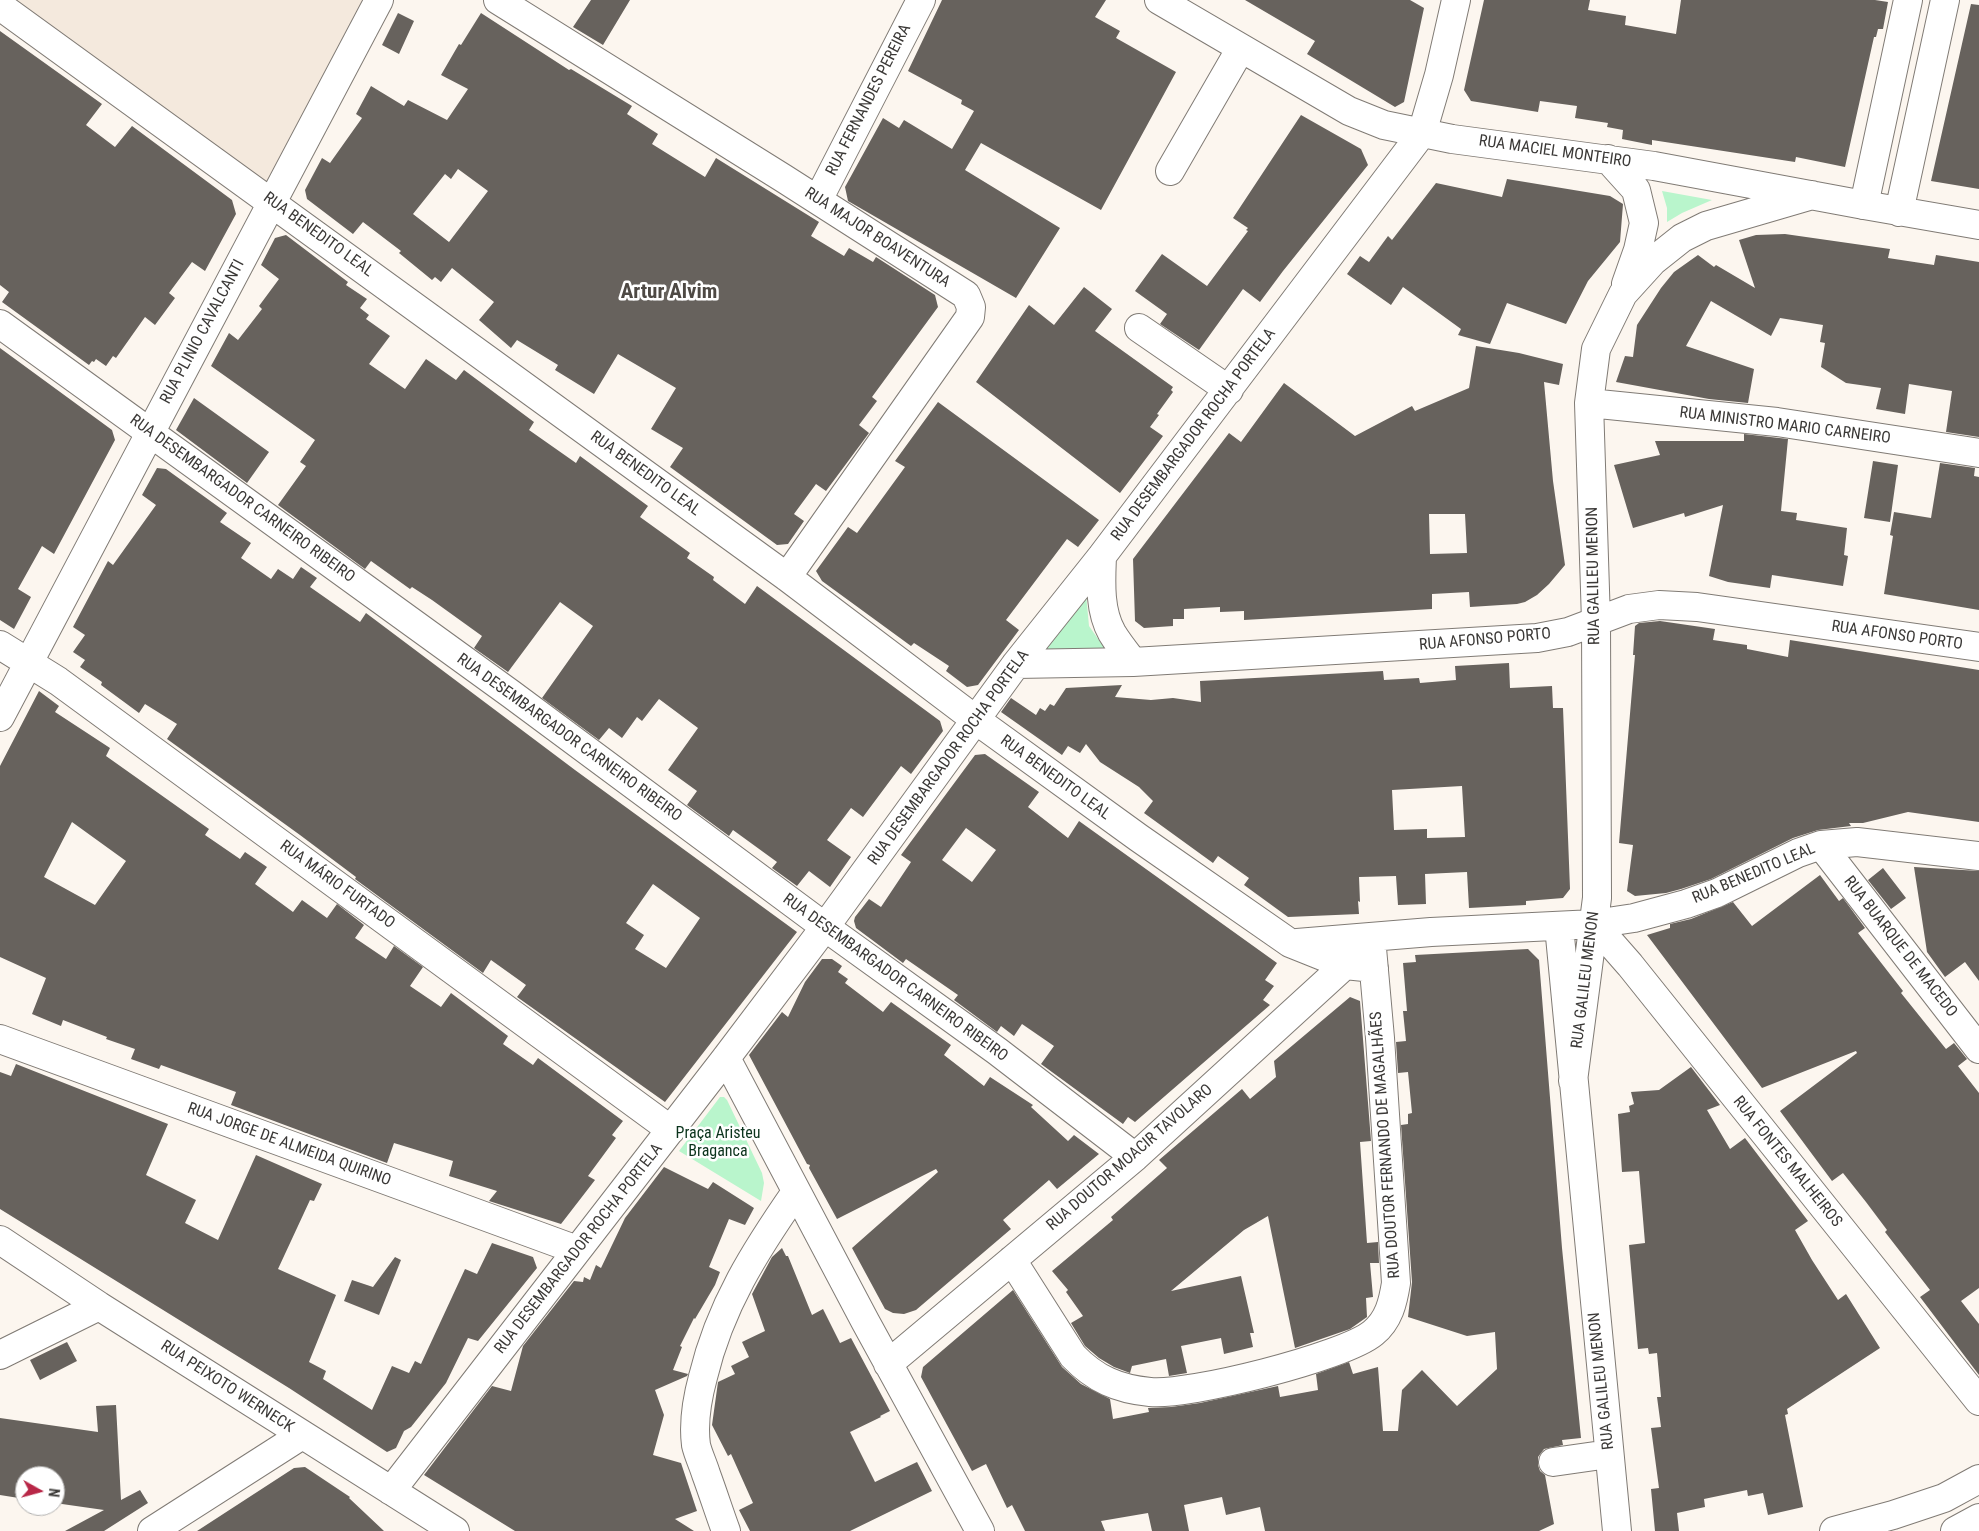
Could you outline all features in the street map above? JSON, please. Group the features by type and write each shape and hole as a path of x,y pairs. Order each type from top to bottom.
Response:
{"main road":[{"name":"RUA PLINIO CAVALCANTI","path":"0,717 379,0"},
{"name":"RUA MAJOR BOAVENTURA","path":"498,0 966,295 971,307 970,317 787,577"},
{"name":"RUA FERNANDES PEREIRA","path":"818,200 921,0"},
{"name":"RUA MACIEL MONTEIRO","path":"1159,0 1349,112 1384,125 1422,133 1692,172 1864,206 1979,225"},
{"name":"RUA DESEMBARGADOR ROCHA PORTELA","path":"392,1491 726,1058 825,927 1016,664 1102,556 1229,390 1422,133 1439,75 1456,0"},
{"path":"1864,206 1908,0"},
{"path":"1899,212 1945,0"},
{"name":"RUA BENEDITO LEAL","path":"0,6 272,201 787,577 976,720 1139,838 1290,943 1344,965"},
{"path":"1170,171 1240,48"},
{"path":"1608,159 1636,190 1644,223 1638,250 1623,294"},
{"name":"RUA GALILEU MENON","path":"1573,1081 1597,898 1596,621 1590,403 1596,349 1623,294 1664,250 1706,226 1812,195"},
{"name":"RUA DESEMBARGADOR CARNEIRO RIBEIRO","path":"0,324 511,694 825,927 997,1051 1134,1156"},
{"path":"1139,328 1229,390"},
{"name":"RUA MINISTRO MARIO CARNEIRO","path":"1590,403 1777,422 1979,453"},
{"path":"1102,556 1101,590 1104,610 1111,632 1133,662"},
{"name":"RUA AFONSO PORTO","path":"1016,664 1133,662 1537,638 1568,632 1628,609 1659,605 1697,607 1979,647"},
{"name":"RUA MÁRIO FURTADO","path":"0,645 66,686 671,1130"},
{"name":"RUA BENEDITO LEAL","path":"1290,943 1594,924 1634,918 1686,904 1717,893 1798,853 1821,845 1857,842 1979,856"},
{"name":"RUA BUARQUE DE MACEDO","path":"1821,845 1979,1049"},
{"name":"RUA FONTES MALHEIROS","path":"1594,924 1630,965 1979,1401"},
{"name":"RUA GALILEU MENON","path":"1559,926 1618,1531"},
{"name":"RUA DOUTOR FERNANDO DE MAGALHÃES","path":"1012,1260 1073,1356 1086,1369 1104,1381 1127,1388 1152,1393 1193,1389 1287,1367 1358,1342 1374,1333 1387,1318 1393,1301 1396,1282 1380,1038 1371,937"},
{"path":"1344,965 1374,968"},
{"name":"RUA DOUTOR MOACIR TAVOLARO","path":"888,1364 1134,1156 1344,965"},
{"name":"RUA JORGE DE ALMEIDA QUIRINO","path":"0,1039 577,1250"},
{"path":"726,1058 888,1364 980,1531"},
{"path":"726,1531 696,1446 695,1422 698,1396 713,1341 735,1287 758,1247 796,1192"},
{"name":"RUA PEIXOTO WERNECK","path":"0,1240 99,1306 456,1531"},
{"path":"0,1355 99,1306"},
{"path":"152,1531 302,1435"},
{"path":"1553,1462 1610,1454"},
{"path":"1834,1531 1893,1515 1944,1498 1979,1479"},
{"path":"1955,1531 1979,1518"}],"shaded area":[{"path":"0,0 379,0 272,201"}],"green space":[{"path":"1662,191 1712,200 1667,222 1667,208"},
{"path":"1086,594 1089,626 1108,653 1043,652"},
{"name":"Praça Aristeu Braganca","path":"720,1097 724,1097 727,1100 762,1173 764,1183 761,1201 679,1151"}],"building":[{"path":"591,0 630,0 603,45 573,27"},
{"path":"942,0 1106,0 1095,17 1120,31 1116,38 1176,72 1101,210 981,143 965,170 1060,228 1016,298 848,201 845,187 883,118 899,128 904,120 952,149 974,111 961,104 962,100 908,71"},
{"path":"1245,0 1410,0 1424,8 1404,102 1395,107 1307,54 1315,41"},
{"path":"1484,0 1590,0 1588,10 1626,16 1625,25 1676,34 1681,0 1875,0 1888,2 1883,29 1878,29 1876,37 1874,37 1845,167 1796,157 1795,162 1652,140 1652,145 1622,139 1623,130 1607,127 1608,123 1575,118 1577,106 1540,101 1538,112 1471,101 1464,90"},
{"path":"1971,4 1979,5 1979,189 1931,181"},
{"path":"398,13 414,21 399,54 382,45"},
{"path":"481,13 569,70 571,69 632,106 627,114 658,134 652,144 705,177 716,158 819,222 811,236 844,256 849,248 873,262 876,257 935,295 938,307 872,397 877,401 859,425 869,433 826,491 816,484 794,514 804,521 788,544 777,545 670,467 683,448 651,429 676,388 618,354 594,394 555,370 558,365 517,340 511,348 479,320 494,302 452,268 441,282 435,277 432,280 399,253 401,251 363,222 353,234 307,199 305,190 322,158 330,163 362,118 356,114 371,86 404,106 408,100 447,120 468,89 441,75 459,44 461,45","holes":["458,169 488,191 449,242 413,214 445,174 451,179"]},
{"path":"0,31 102,104 86,125 115,147 132,126 232,200 236,214 205,271 192,262 169,293 175,298 155,325 145,317 116,358 113,356 106,366 96,359 89,365 2,302 9,292 0,285"},
{"path":"1301,115 1361,149 1368,165 1260,302 1243,289 1199,350 1160,324 1167,314 1135,291 1162,254 1207,286 1248,231 1246,230 1248,228 1233,218"},
{"path":"1507,179 1610,196 1623,204 1620,242 1588,281 1566,324 1507,303 1490,344 1458,335 1461,329 1403,287 1391,305 1347,274 1360,256 1369,262 1388,236 1392,240 1436,183 1502,197"},
{"path":"1785,234 1890,249 1888,258 1934,265 1936,255 1979,262 1979,437 1946,432 1952,391 1909,384 1905,414 1876,409 1881,388 1846,383 1821,367 1825,343 1820,342 1823,325 1780,318 1771,336 1711,301 1686,346 1754,369 1748,403 1709,399 1616,382 1625,356 1633,357 1637,325 1661,288 1674,272 1698,255 1714,267 1716,265 1755,288 1739,240 1756,235"},
{"path":"286,235 348,282 346,285 367,299 360,308 369,315 366,319 390,336 369,364 405,389 426,359 456,380 464,370 534,422 529,430 576,463 580,456 648,506 640,517 690,553 687,558 714,577 713,580 745,604 757,586 940,721 943,731 911,774 901,766 863,817 851,808 827,840 851,857 830,887 809,871 797,886 772,868 777,862 733,830 729,836 687,805 697,791 668,770 698,728 659,699 642,721 637,717 622,738 609,728 599,740 542,698 593,626 560,602 508,672 474,648 482,636 432,600 412,587 410,589 371,561 365,569 278,505 306,466 300,462 315,440 211,366 229,333 238,340 262,309 259,306 279,279 261,265 275,238"},
{"path":"1084,287 1112,309 1095,331 1173,387 1171,390 1173,392 1150,427 1163,436 1120,493 976,382 1029,305 1054,325"},
{"path":"1476,346 1519,353 1563,364 1559,385 1544,382 1553,481 1565,565 1537,595 1517,604 1470,607 1469,592 1432,594 1432,609 1244,620 1244,611 1220,612 1220,607 1184,609 1184,619 1173,619 1173,626 1144,628 1135,621 1133,559 1229,433 1241,442 1284,383 1355,436 1412,406 1415,411 1469,388","holes":["1429,514 1465,514 1467,553 1430,554"]},
{"path":"0,348 112,430 115,440 54,554 42,546 18,589 31,597 14,629 0,620"},
{"path":"194,398 269,452 247,483 176,430"},
{"path":"938,402 1099,520 1078,547 1067,539 1006,620 1019,630 978,685 967,687 946,671 949,666 914,643 911,646 822,581 816,571 848,527 857,533 905,467 895,461"},
{"path":"1744,434 1788,439 1781,511 1797,513 1796,520 1847,528 1844,555 1848,556 1843,586 1772,575 1770,588 1728,582 1709,576 1723,505 1685,517 1684,513 1633,528 1614,465 1660,455 1655,441 1744,441"},
{"path":"1873,461 1898,465 1890,522 1864,518"},
{"path":"1940,463 1975,468 1974,476 1979,477 1979,610 1884,594 1893,536 1890,535 1894,512 1931,518"},
{"path":"157,468 166,469 227,513 220,522 251,543 241,558 271,579 278,569 293,579 301,567 317,578 310,587 360,622 366,613 575,770 797,932 665,1102 517,997 526,985 491,960 483,973 355,879 356,877 300,835 167,739 177,724 145,704 139,713 101,685 102,682 80,667 85,660 73,652 85,635 73,627 108,561 113,565 156,505 142,495","holes":["653,884 700,918 666,968 635,949 644,935 626,923"]},
{"path":"1660,621 1715,629 1713,640 1747,645 1747,649 1788,657 1790,640 1979,670 1979,822 1908,812 1863,823 1849,823 1851,826 1818,830 1793,838 1711,879 1681,889 1666,893 1635,896 1627,891 1633,845 1619,843 1635,655 1633,655 1635,626 1639,623"},
{"path":"1509,663 1510,688 1552,686 1553,708 1563,708 1570,889 1563,898 1526,901 1526,905 1469,908 1467,872 1425,874 1426,904 1398,905 1396,876 1359,877 1359,914 1288,917 1244,885 1249,878 1218,856 1213,863 1144,813 1153,801 1139,787 1100,762 1086,744 1080,753 1068,746 1062,755 1001,712 1011,698 1036,715 1040,708 1045,711 1050,704 1054,706 1066,688 1122,685 1115,697 1151,700 1173,698 1201,702 1200,681 1383,671 1384,680 1419,678 1420,683 1456,680 1455,666","holes":["1462,786 1465,837 1427,838 1427,829 1394,830 1392,790"]},
{"path":"39,691 59,706 55,712 110,748 106,756 209,829 205,835 240,859 245,852 267,867 255,884 293,912 302,900 327,918 337,904 364,925 355,938 386,959 394,946 423,967 410,986 441,1007 451,993 508,1036 503,1044 533,1065 538,1058 623,1121 612,1135 616,1138 588,1176 595,1180 561,1224 489,1201 497,1191 449,1176 453,1161 394,1143 387,1163 231,1105 236,1092 161,1065 159,1069 131,1059 135,1049 106,1039 107,1037 63,1020 61,1026 32,1014 46,978 0,957 0,766","holes":["72,822 126,861 95,905 44,877"]},
{"path":"985,754 1039,792 1028,807 1068,838 1079,821 1277,963 1265,980 1274,986 1263,1000 1270,1005 1135,1122 1128,1117 1123,1124 1041,1064 1054,1046 1022,1024 1014,1036 1001,1026 997,1032 954,1000 958,995 906,959 903,963 856,928 855,917 869,899 881,907 911,862 901,855 975,755","holes":["966,828 996,850 972,882 942,860"]},
{"path":"1914,867 1979,871 1979,981 1965,962 1945,977 1927,952"},
{"path":"1883,868 1906,898 1891,909 1868,880"},
{"path":"1820,875 1839,901 1843,898 1865,928 1858,933 1903,991 1901,993 1946,1049 1954,1043 1967,1059 1958,1066 1979,1093 1979,1288 1961,1301 1979,1324 1979,1375 1920,1297 1930,1290 1885,1232 1887,1230 1866,1202 1843,1173 1832,1181 1780,1111 1857,1053 1856,1051 1762,1088 1647,935 1670,928 1670,924 1691,919 1733,902 1752,926"},
{"path":"1528,949 1539,960 1562,1248 1581,1438 1562,1440 1563,1445 1544,1449 1538,1457 1540,1471 1545,1475 1554,1524 1539,1531 1265,1531 1260,1507 1226,1515 1222,1497 1184,1505 1189,1531 1152,1531 1148,1513 1101,1521 1105,1531 1025,1531 1012,1505 1007,1508 986,1464 972,1471 921,1377 923,1367 1013,1290 1062,1367 1081,1384 1110,1399 1113,1419 1149,1412 1148,1408 1200,1403 1278,1386 1280,1397 1318,1390 1316,1374 1349,1362 1353,1374 1378,1367 1383,1431 1398,1431 1402,1390 1422,1370 1457,1406 1497,1369 1495,1332 1467,1336 1408,1317 1412,1282 1401,1125 1408,1124 1408,1114 1412,1113 1408,1072 1398,1073 1396,1042 1406,1041 1403,1011 1407,1011 1403,963 1416,962 1415,955"},
{"path":"822,959 832,959 842,966 838,972 848,979 845,983 883,1012 891,1002 951,1045 944,1055 984,1086 990,1077 1033,1105 1031,1107 1068,1141 1074,1135 1099,1154 1057,1189 1049,1180 1003,1220 1011,1229 916,1310 904,1314 893,1313 885,1309 852,1248 938,1172 936,1169 837,1219 809,1168 810,1165 807,1164 749,1055 782,1012 788,1017 805,982"},
{"path":"1350,997 1360,1001 1371,1141 1360,1142 1367,1243 1378,1242 1379,1263 1370,1263 1373,1297 1366,1298 1367,1317 1350,1329 1295,1348 1268,1216 1244,1230 1171,1291 1241,1276 1254,1333 1250,1333 1253,1347 1224,1354 1221,1338 1181,1346 1187,1373 1169,1376 1166,1359 1132,1366 1130,1373 1114,1367 1099,1358 1085,1346 1071,1323 1083,1316 1066,1292 1068,1290 1052,1271 1113,1220 1111,1217 1167,1168 1159,1160 1242,1089 1250,1099 1276,1077 1274,1061"},
{"path":"16,1064 168,1124 146,1175 196,1200 185,1223 218,1240 256,1155 322,1184 314,1201 310,1200 278,1269 336,1295 309,1362 326,1371 323,1379 372,1410 392,1366 409,1373 415,1361 421,1364 465,1269 477,1274 492,1243 533,1257 537,1268 478,1341 468,1338 446,1383 411,1427 404,1431 396,1448 387,1452 289,1388 0,1209 0,1072 11,1076"},
{"path":"1691,1067 1720,1105 1707,1110 1730,1149 1745,1138 1808,1221 1795,1230 1812,1260 1838,1300 1846,1294 1880,1348 1787,1409 1788,1414 1785,1415 1803,1507 1768,1515 1763,1493 1748,1496 1747,1490 1704,1499 1705,1507 1677,1513 1679,1531 1655,1531 1651,1489 1659,1488 1651,1428 1661,1427 1657,1397 1661,1397 1657,1353 1649,1354 1648,1348 1638,1349 1629,1245 1645,1243 1639,1171 1622,1172 1618,1114 1630,1112 1629,1106 1634,1104 1631,1092 1659,1090"},
{"path":"664,1167 708,1189 713,1182 754,1208 745,1225 729,1219 709,1267 720,1272 715,1285 694,1318 680,1346 682,1347 673,1370 688,1374 687,1376 655,1390 664,1415 653,1455 681,1463 697,1511 675,1519 694,1531 515,1531 424,1475 492,1386 511,1391 523,1346 574,1281 583,1282 584,1277 590,1280 596,1265 601,1268 625,1218"},
{"path":"782,1248 786,1256 788,1256 812,1315 823,1309 840,1343 851,1338 890,1411 850,1432 875,1482 917,1462 932,1491 850,1531 750,1531 739,1510 753,1503 731,1454 728,1456 712,1425 718,1382 735,1374 731,1366 749,1357 742,1342 765,1331 752,1294 772,1257"},
{"path":"395,1257 401,1260 379,1315 344,1301 352,1280 373,1287"},
{"path":"67,1342 77,1361 40,1380 30,1360"},
{"path":"116,1405 121,1500 140,1490 148,1503 104,1531 65,1531 104,1510 65,1504 65,1466 15,1466 15,1497 0,1495 0,1418 98,1432 96,1406"},
{"path":"305,1467 350,1497 384,1531 197,1531 294,1468"}],"district":[{"name":"Artur Alvim","path":"669,293"}]}
